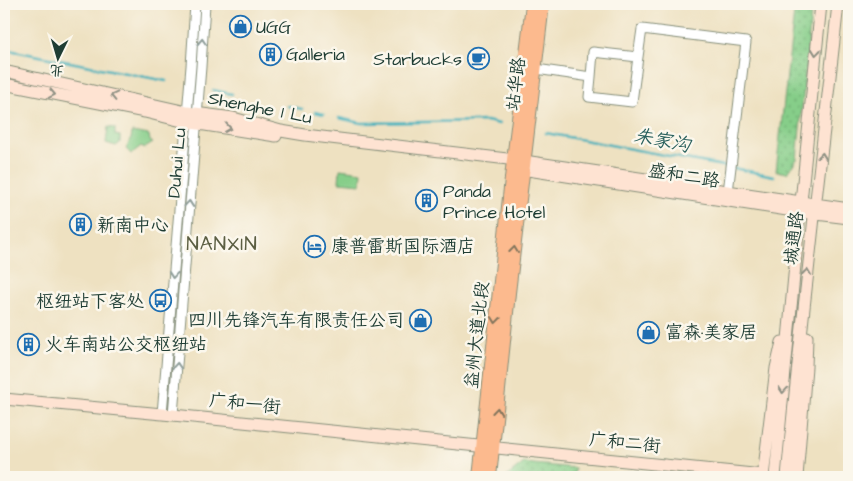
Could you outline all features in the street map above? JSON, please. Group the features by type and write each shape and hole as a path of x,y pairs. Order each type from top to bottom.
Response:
{"main road":[{"name":"站华路","path":"519,164 532,4"},
{"name":"站华路","path":"519,164 536,70 543,4"},
{"name":"城通路","path":"787,477 799,293 800,207 821,4"},
{"name":"城通路","path":"776,477 799,293 815,209 838,4"},
{"name":"Shenghe 1 Lu","path":"4,71 192,118"},
{"name":"Shenghe 1 Lu","path":"4,84 145,112 192,118 233,118 281,131 305,135 519,164"},
{"path":"519,164 728,192 815,209 849,218"},
{"name":"盛和二路","path":"519,164 800,207"},
{"name":"益州大道北段","path":"479,477 488,446 519,164"},
{"path":"815,209 849,209"},
{"path":"763,476 776,368 799,293"},
{"path":"797,477 806,367 807,324 799,293"},
{"name":"广和一街","path":"4,399 488,446"},
{"name":"益州大道北段","path":"488,446 490,477"},
{"name":"广和二街","path":"488,446 763,476"}],"street":[{"name":"Duhui Lu","path":"192,118 195,4"},
{"name":"Duhui Lu","path":"168,414 192,118 204,4"},
{"path":"638,57 593,52 589,97 632,102 642,29 746,42 728,192"},
{"path":"536,70 591,77"}],"green space":[{"path":"795,4 812,4 797,159 787,173 776,171"},
{"path":"108,127 115,128 115,135 120,136 120,143 116,146 106,143"},
{"path":"132,132 149,135 150,141 153,143 145,148 141,146 131,154 126,149"},
{"path":"340,169 362,172 361,184 339,182"},
{"path":"524,463 575,468 574,477 506,477"}],"waterway":[{"name":"朱家沟","path":"4,49 166,81"},
{"name":"朱家沟","path":"213,90 232,94"},
{"name":"朱家沟","path":"288,106 302,109"},
{"name":"朱家沟","path":"315,112 324,114"},
{"name":"朱家沟","path":"339,118 361,123 487,121 499,124"},
{"name":"朱家沟","path":"546,133 728,167"},
{"name":"朱家沟","path":"733,168 774,176"}],"place":[{"name":"UGG","path":"240,27"},
{"name":"Galleria","path":"270,54"},
{"name":"Starbucks","path":"478,59"},
{"name":"Panda Prince Hotel","path":"427,201"},
{"name":"新南中心","path":"81,225"},
{"name":"康普雷斯国际酒店","path":"315,246"},
{"name":"枢纽站下客处","path":"160,301"},
{"name":"四川先锋汽车有限责任公司","path":"420,320"},
{"name":"富森·美家居","path":"649,332"},
{"name":"火车南站公交枢纽站","path":"29,344"}],"district":[{"name":"NANXIN","path":"222,244"}]}
